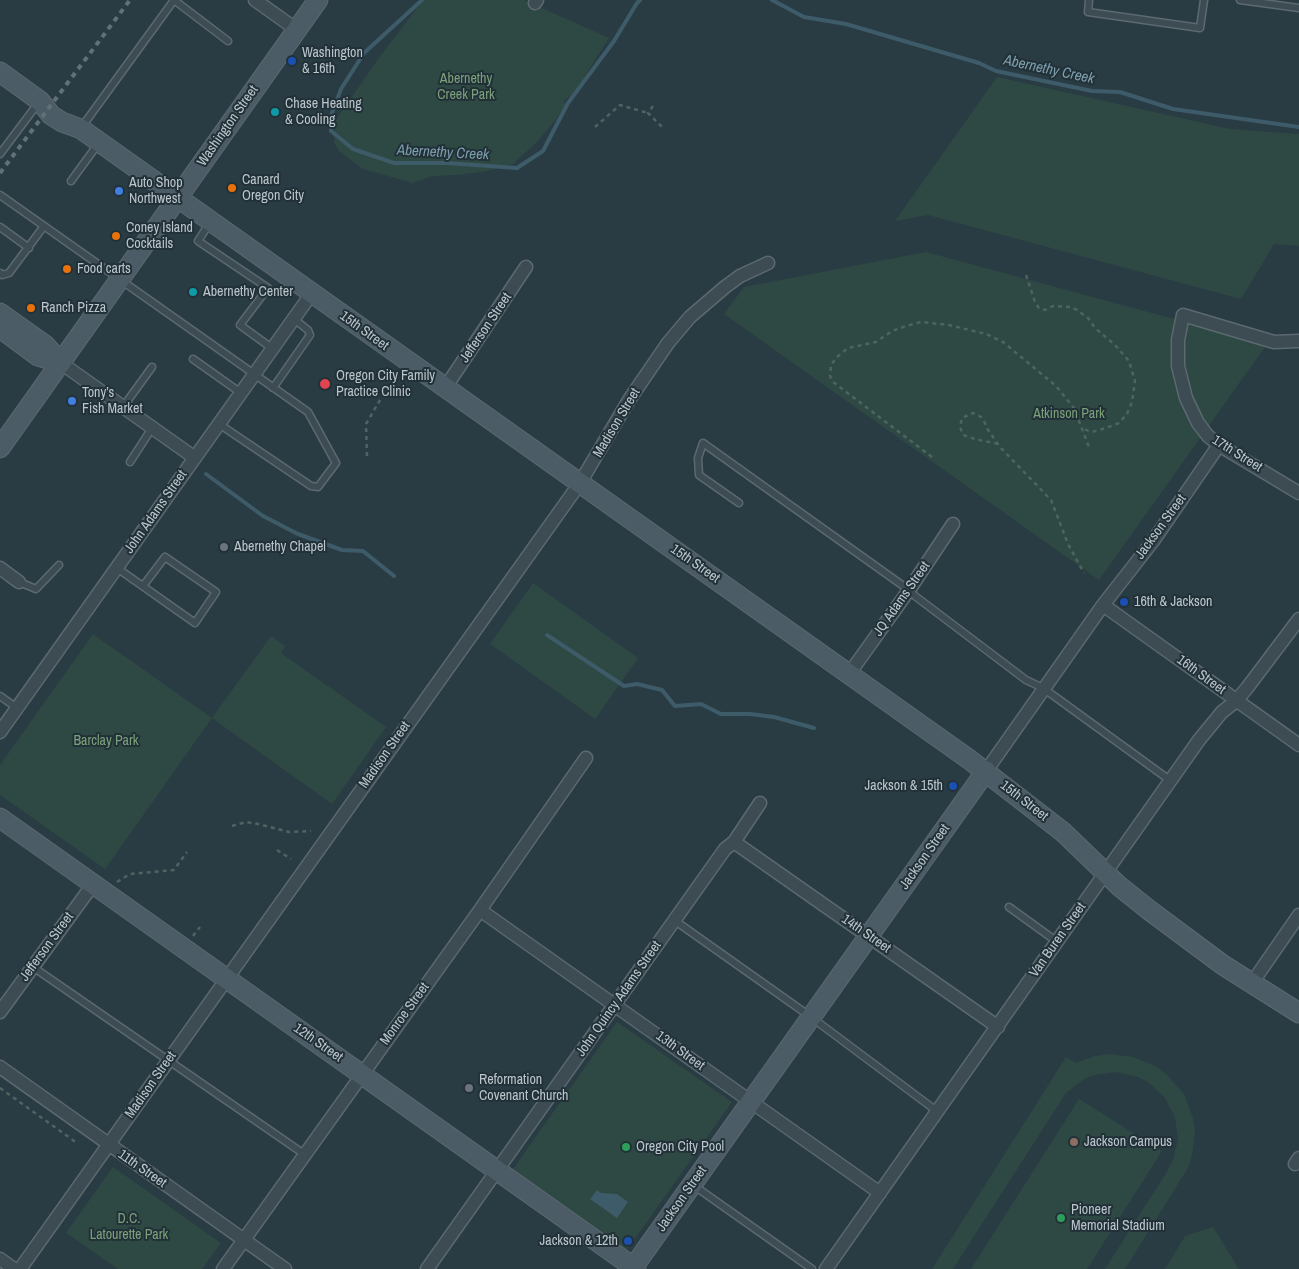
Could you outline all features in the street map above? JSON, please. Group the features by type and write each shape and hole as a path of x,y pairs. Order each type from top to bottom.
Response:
{"street":[{"path":"255,0 297,30"},
{"name":"Washington Street","path":"0,448 318,0"},
{"name":"15th Street","path":"0,72 40,101 51,115 62,122 80,129 99,142 986,771 1057,826 1120,886 1156,916 1198,948 1299,1013"},
{"name":"Madison Street","path":"20,1269 580,483 630,400 682,326 708,301 740,276 768,263"},
{"name":"Jefferson Street","path":"445,388 526,267"},
{"name":"John Adams Street","path":"0,732 312,293"},
{"path":"0,313 45,345 61,363 194,458"},
{"name":"17th Street","path":"1299,341 1282,343 1254,337 1183,315 1178,340 1178,366 1186,398 1198,423 1208,436 1219,445 1299,493"},
{"path":"0,328 38,356 61,363"},
{"name":"Jackson Street","path":"634,1268 1043,688 1103,605 1153,541 1219,445"},
{"name":"JQ Adams Street","path":"849,674 953,524"},
{"path":"0,568 19,582"},
{"name":"16th Street","path":"1103,605 1299,745"},
{"name":"Van Buren Street","path":"826,1269 1199,740 1222,712 1236,701 1299,619"},
{"name":"Monroe Street","path":"223,1269 480,910 586,758"},
{"name":"John Quincy Adams Street","path":"427,1269 674,920 725,849 734,842 760,803"},
{"name":"12th Street","path":"0,818 634,1268"},
{"name":"14th Street","path":"734,842 998,1027"},
{"name":"Jefferson Street","path":"0,1012 94,883"},
{"name":"13th Street","path":"480,910 880,1193"},
{"path":"1252,983 1299,916"},
{"name":"11th Street","path":"0,1067 285,1269"},
{"path":"0,1259 14,1269"}],"lane":[{"path":"80,129 174,0 228,41"},
{"path":"1090,0 1088,12 1200,28 1204,0"},
{"path":"1240,0 1299,8"},
{"path":"0,154 40,101"},
{"path":"71,181 99,142"},
{"path":"0,196 308,412 336,463 318,487 311,486 219,424"},
{"path":"211,221 198,241 268,288 240,325 273,348"},
{"path":"0,273 10,273 44,226"},
{"path":"0,227 29,248"},
{"path":"273,388 310,335 308,330 294,319"},
{"path":"193,358 241,393"},
{"path":"124,408 152,367"},
{"path":"130,462 152,428"},
{"path":"739,502 700,475 698,458 703,443 909,590 1026,680 1043,688 1170,780"},
{"path":"117,568 195,623 216,592 165,557 143,586"},
{"path":"19,582 36,589 59,565"},
{"path":"0,696 17,708"},
{"path":"1009,907 1056,941"},
{"path":"674,920 811,1017 938,1112"},
{"path":"33,967 304,1154"},
{"path":"692,1184 812,1269"}],"path":[{"path":"595,127 620,105 648,113 664,130"},
{"path":"648,113 653,106"},
{"path":"932,457 833,382 830,376 831,365 837,356 848,348 876,342 892,331 921,322 969,329 1003,342 1056,386 1074,408 1084,429 1092,432 1120,423 1127,414 1132,402 1135,381 1129,360 1095,328 1088,318 1077,310 1071,307 1053,306 1045,310 1039,308 1035,302 1026,275"},
{"path":"367,456 366,424 387,388 398,355"},
{"path":"998,444 963,435 960,427 962,418 969,414 977,414 985,422 998,444 1051,500 1066,539 1084,573"},
{"path":"1080,421 1089,447"},
{"path":"232,826 246,822 288,832 311,831"},
{"path":"277,850 291,859"},
{"path":"116,883 130,874 174,870 186,852"},
{"path":"192,937 200,927"},
{"path":"0,1088 77,1142"}],"green space":[{"name":"Abernethy Creek Park","path":"423,0 524,0 609,38 573,95 564,100 565,107 553,123 537,142 513,164 487,171 432,176 413,183 363,169 339,151 334,143 335,121 381,55"},
{"path":"997,77 1230,129 1299,134 1299,246 1274,244 1241,299 928,215 895,221"},
{"name":"Atkinson Park","path":"926,252 1267,344 1099,580 724,314 744,287"},
{"path":"533,583 638,658 595,719 490,644"},
{"name":"Barclay Park","path":"93,634 212,718 105,869 0,795 0,765"},
{"path":"271,636 285,646 281,653 386,727 332,804 212,718"},
{"name":"Oregon City Pool","path":"617,1022 732,1102 627,1250 513,1169"},
{"path":"1108,1054 1133,1057 1157,1067 1167,1075 1184,1094 1193,1118 1195,1131 1192,1156 1188,1168 1125,1269 1105,1269 1168,1170 1173,1160 1178,1139 1175,1117 1164,1097 1148,1082 1138,1077 1116,1072 1094,1075 1084,1079 1066,1093 953,1269 932,1269 1066,1057 1076,1063 1095,1056"},
{"path":"1079,1099 1162,1151 1087,1269 971,1269"},
{"name":"D.C. Latourette Park","path":"113,1167 221,1243 202,1269 118,1269 66,1233"},
{"path":"1213,1227 1239,1269 1165,1269 1185,1236"}],"water":[{"path":"597,1190 601,1193 617,1194 628,1202 617,1218 590,1199"}],"waterway":[{"name":"Abernethy Creek","path":"422,0 364,53 341,89 331,116 331,131 353,149 394,163 447,163 517,168 543,151 568,103 614,41 640,0"},
{"name":"Abernethy Creek","path":"772,0 804,17 846,24 979,63 996,71 1092,91 1120,92 1173,109 1299,127"},
{"path":"206,474 263,516 298,534 342,550 363,551 394,576"},
{"path":"547,635 624,686 637,684 662,690 675,706 701,704 721,714 750,714 774,717 814,728"}],"railway":[{"path":"0,173 130,0"}],"place":[{"name":"Washington & 16th","path":"292,61"},
{"name":"Chase Heating & Cooling","path":"275,112"},
{"name":"Canard Oregon City","path":"232,188"},
{"name":"Auto Shop Northwest","path":"119,191"},
{"name":"Coney Island Cocktails","path":"116,236"},
{"name":"Food carts","path":"67,269"},
{"name":"Abernethy Center","path":"193,292"},
{"name":"Ranch Pizza","path":"31,308"},
{"name":"Oregon City Family Practice Clinic","path":"325,384"},
{"name":"Tony’s Fish Market","path":"72,401"},
{"name":"Abernethy Chapel","path":"224,547"},
{"name":"16th & Jackson","path":"1124,602"},
{"name":"Jackson & 15th","path":"953,786"},
{"name":"Reformation Covenant Church","path":"469,1088"},
{"name":"Jackson Campus","path":"1074,1142"},
{"name":"Oregon City Pool","path":"626,1147"},
{"name":"Pioneer Memorial Stadium","path":"1061,1218"},
{"name":"Jackson & 12th","path":"628,1241"}]}
